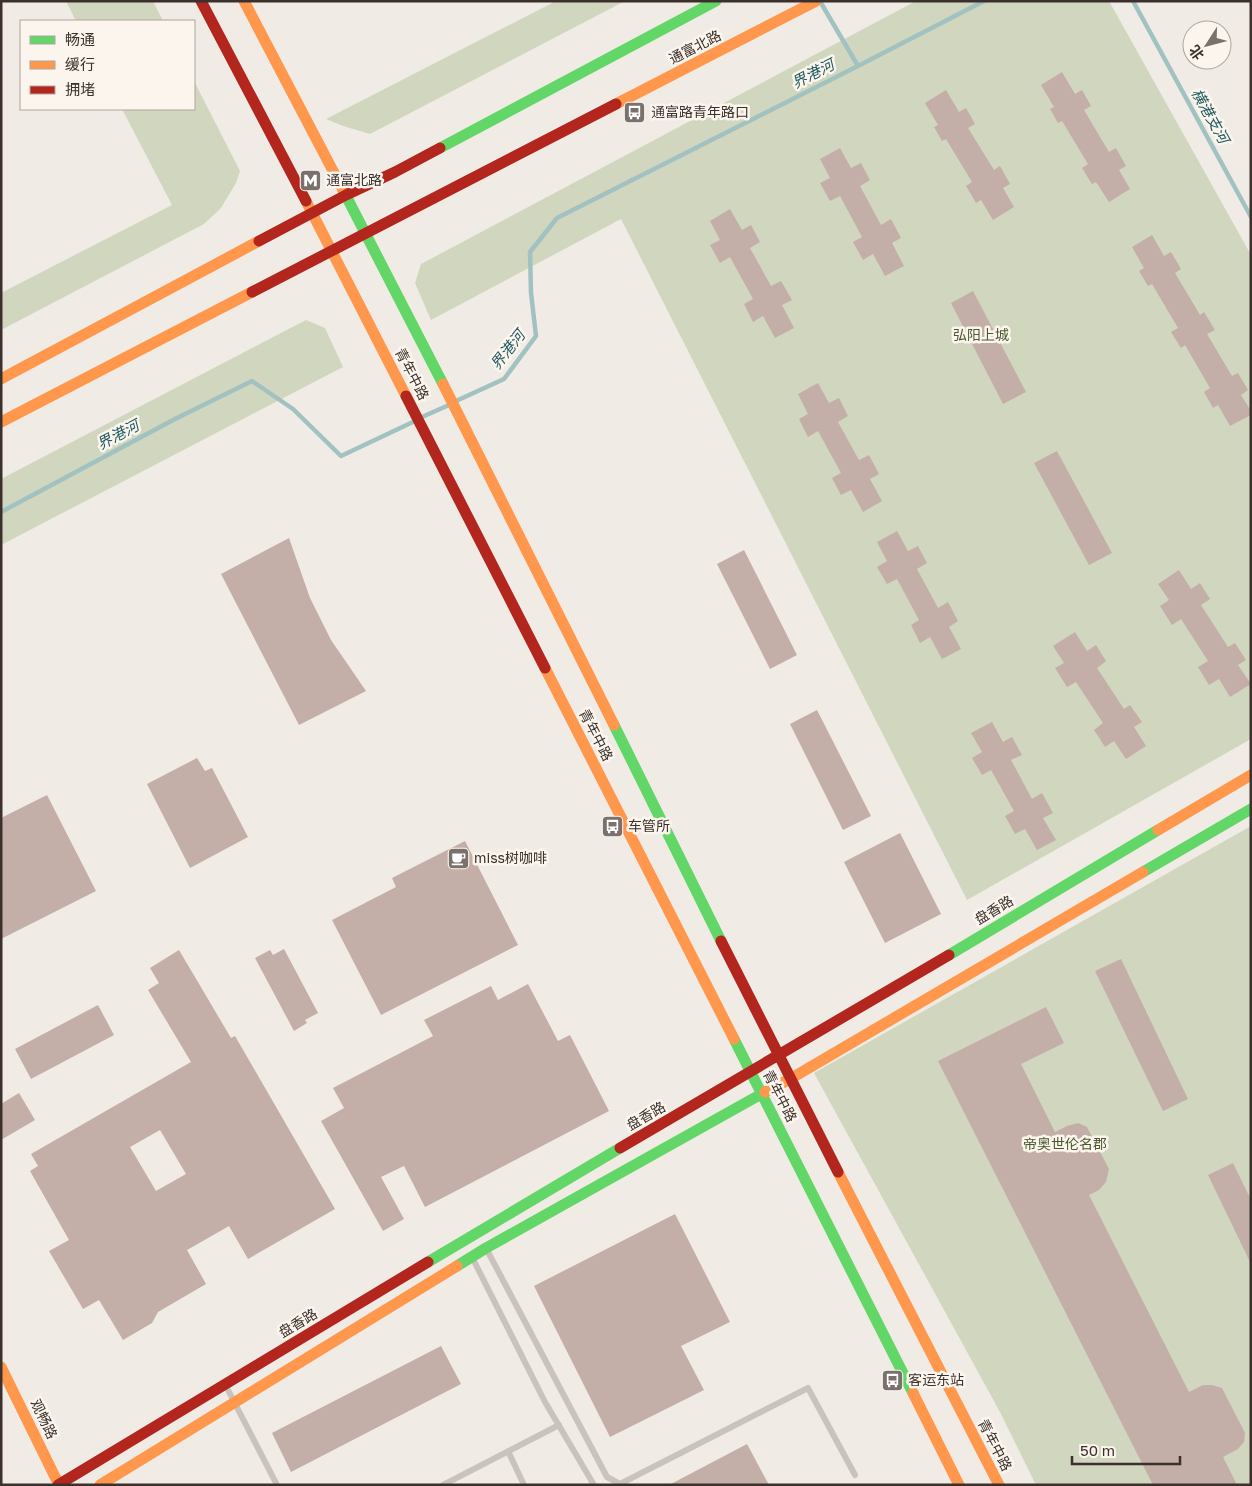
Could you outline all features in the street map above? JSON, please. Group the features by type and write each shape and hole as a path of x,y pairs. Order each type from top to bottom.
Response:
{"main road":[{"name":"青年中路","path":"201,1 332,250 762,1093 959,1485"},
{"name":"青年中路","path":"244,1 366,233 540,576 778,1056 999,1485"},
{"path":"1,379 716,1"},
{"name":"通富北路","path":"1,422 816,1"},
{"name":"盘香路","path":"100,1485 472,1257 477,1243 750,1071 1251,775"},
{"name":"盘香路","path":"58,1485 225,1385 477,1243 790,1079 1251,809"},
{"name":"观畅路","path":"1,1367 58,1485"}],"lane":[{"path":"477,1243 472,1257 545,1402 594,1485"},
{"path":"477,1243 607,1477 620,1484 808,1388 855,1475"},
{"path":"225,1385 277,1485"},
{"path":"442,1485 559,1425"},
{"path":"508,1451 524,1485"}],"green space":[{"path":"66,1 153,1 162,20 76,20"},
{"path":"556,1 625,1 370,134 326,119"},
{"name":"弘阳上城","path":"916,1 1109,1 1251,255 1251,739 967,900 621,219 431,320 415,283 421,264"},
{"path":"195,83 240,171 236,183 221,208 204,224 1,330 1,293 172,205 123,110 195,110"},
{"path":"306,320 325,328 343,367 1,545 1,479"},
{"name":"帝奥世伦名郡","path":"1251,826 1251,1485 1036,1485 1000,1412 814,1073"}],"building":[{"path":"1062,72 1075,94 1082,90 1091,106 1084,110 1109,152 1116,148 1126,166 1119,170 1130,189 1109,202 1096,182 1092,184 1082,168 1088,164 1062,121 1058,123 1050,109 1054,107 1041,85"},
{"path":"946,90 959,112 966,108 975,124 968,128 994,170 1000,166 1010,184 1003,188 1014,207 993,220 981,200 976,203 966,186 972,182 946,139 942,141 934,127 938,125 925,103"},
{"path":"840,148 851,168 861,163 870,180 860,186 881,225 891,219 901,238 892,243 904,266 885,276 873,254 863,260 853,242 862,237 840,196 830,201 820,183 830,178 820,159"},
{"path":"730,209 742,230 751,225 760,242 750,248 771,286 781,281 792,300 782,305 794,328 775,338 763,316 753,322 744,304 753,299 730,257 720,263 710,245 720,240 710,221"},
{"path":"1152,235 1164,256 1171,252 1181,269 1175,273 1200,315 1204,312 1215,330 1207,334 1232,376 1238,373 1248,390 1241,395 1251,411 1251,415 1230,426 1218,405 1213,408 1204,392 1210,388 1185,345 1181,348 1171,332 1178,328 1152,284 1148,286 1139,271 1144,268 1132,247"},
{"path":"973,291 1026,392 1003,404 951,303"},
{"path":"818,383 829,403 839,398 848,416 838,422 859,460 869,455 879,474 870,479 882,501 863,512 851,490 841,495 832,478 841,473 818,431 808,437 799,419 808,414 798,394"},
{"path":"1057,451 1112,553 1089,565 1034,463"},
{"path":"897,531 908,551 918,546 927,563 917,569 938,608 948,602 958,621 949,627 961,649 942,659 930,637 920,643 911,625 919,620 897,579 887,584 877,567 887,561 877,542"},
{"path":"289,538 310,598 331,640 366,691 299,725 221,574"},
{"path":"744,550 797,655 770,669 717,564"},
{"path":"1179,570 1191,589 1200,583 1210,599 1201,605 1228,647 1235,643 1246,660 1238,665 1251,684 1230,697 1219,679 1209,685 1198,667 1208,661 1181,619 1172,625 1160,606 1169,600 1158,584"},
{"path":"1075,632 1087,651 1096,645 1106,661 1097,668 1124,709 1130,705 1142,722 1134,727 1146,746 1126,759 1114,741 1105,747 1094,730 1103,723 1076,682 1067,687 1055,668 1064,663 1053,646"},
{"path":"817,710 871,816 843,830 790,724"},
{"path":"992,722 1003,742 1012,737 1022,755 1011,760 1032,799 1042,793 1053,813 1043,818 1056,840 1037,850 1025,829 1015,834 1005,816 1014,811 991,770 982,775 972,758 982,752 971,733"},
{"path":"197,758 205,771 212,768 248,837 190,868 147,784"},
{"path":"47,795 96,891 1,939 1,818"},
{"path":"900,833 941,914 885,943 844,862"},
{"path":"465,841 518,945 381,1015 332,920 396,887 392,878"},
{"path":"284,949 318,1013 305,1020 307,1023 294,1031 255,958 270,950 273,955"},
{"path":"179,950 231,1038 235,1036 335,1209 248,1259 229,1226 187,1250 206,1284 158,1312 152,1323 123,1340 99,1300 83,1309 49,1251 69,1240 30,1171 38,1166 31,1154 191,1062 148,990 159,983 150,968","holes":["160,1130 186,1174 156,1191 130,1147"]},
{"path":"1121,959 1188,1099 1163,1111 1095,971"},
{"path":"528,984 558,1041 570,1035 609,1111 425,1207 404,1166 381,1177 404,1219 383,1231 321,1121 344,1108 333,1088 433,1036 424,1020 491,986 498,1000"},
{"path":"98,1005 114,1035 31,1079 15,1049"},
{"path":"1046,1007 1064,1043 1021,1064 1055,1132 1078,1123 1087,1127 1109,1169 1106,1182 1099,1190 1089,1195 1189,1392 1203,1385 1222,1388 1245,1433 1244,1442 1238,1449 1223,1457 1237,1485 1153,1485 938,1061"},
{"path":"19,1093 35,1120 1,1140 1,1104"},
{"path":"1233,1163 1251,1200 1251,1264 1208,1175"},
{"path":"675,1214 730,1322 681,1346 704,1390 610,1437 534,1286"},
{"path":"441,1346 461,1384 291,1472 272,1433"},
{"path":"747,1444 769,1485 669,1485"}],"waterway":[{"name":"界港河","path":"456,401 504,379 536,336 531,293 530,252 557,218 984,1"},
{"name":"横港支河","path":"1133,1 1251,217"},
{"path":"821,3 858,66"},
{"name":"界港河","path":"1,512 175,419 252,381 293,409 341,456 415,421"},
{"name":"界港河","path":"422,417 449,405"}],"traffic: fast":[{"path":"440,148 716,1"},
{"path":"343,190 443,384"},
{"path":"614,725 721,941"},
{"path":"1143,872 1251,809"},
{"path":"949,955 1158,830"},
{"path":"734,1039 913,1393"},
{"path":"457,1266 765,1092"},
{"path":"428,1262 620,1148"}],"traffic: slow":[{"path":"244,1 343,190"},
{"path":"616,104 816,1"},
{"path":"306,201 406,396"},
{"path":"1,379 259,241"},
{"path":"1,422 252,292"},
{"path":"443,384 614,725"},
{"path":"545,668 734,1039"},
{"path":"1158,830 1251,775"},
{"path":"765,1092 1143,872"},
{"path":"838,1172 999,1485"},
{"path":"100,1485 457,1266"},
{"path":"1,1367 59,1485"},
{"path":"913,1393 959,1485"}],"traffic: jam":[{"path":"201,1 306,201"},
{"path":"252,292 616,104"},
{"path":"259,241 440,148"},
{"path":"406,396 545,668"},
{"path":"721,941 838,1172"},
{"path":"620,1148 949,955"},
{"path":"58,1485 428,1262"}],"place":[{"name":"通富路青年路口","path":"635,112"},
{"name":"通富北路","path":"310,180"},
{"name":"车管所","path":"612,826"},
{"name":"miss树咖啡","path":"458,858"},
{"name":"客运东站","path":"892,1380"}]}
